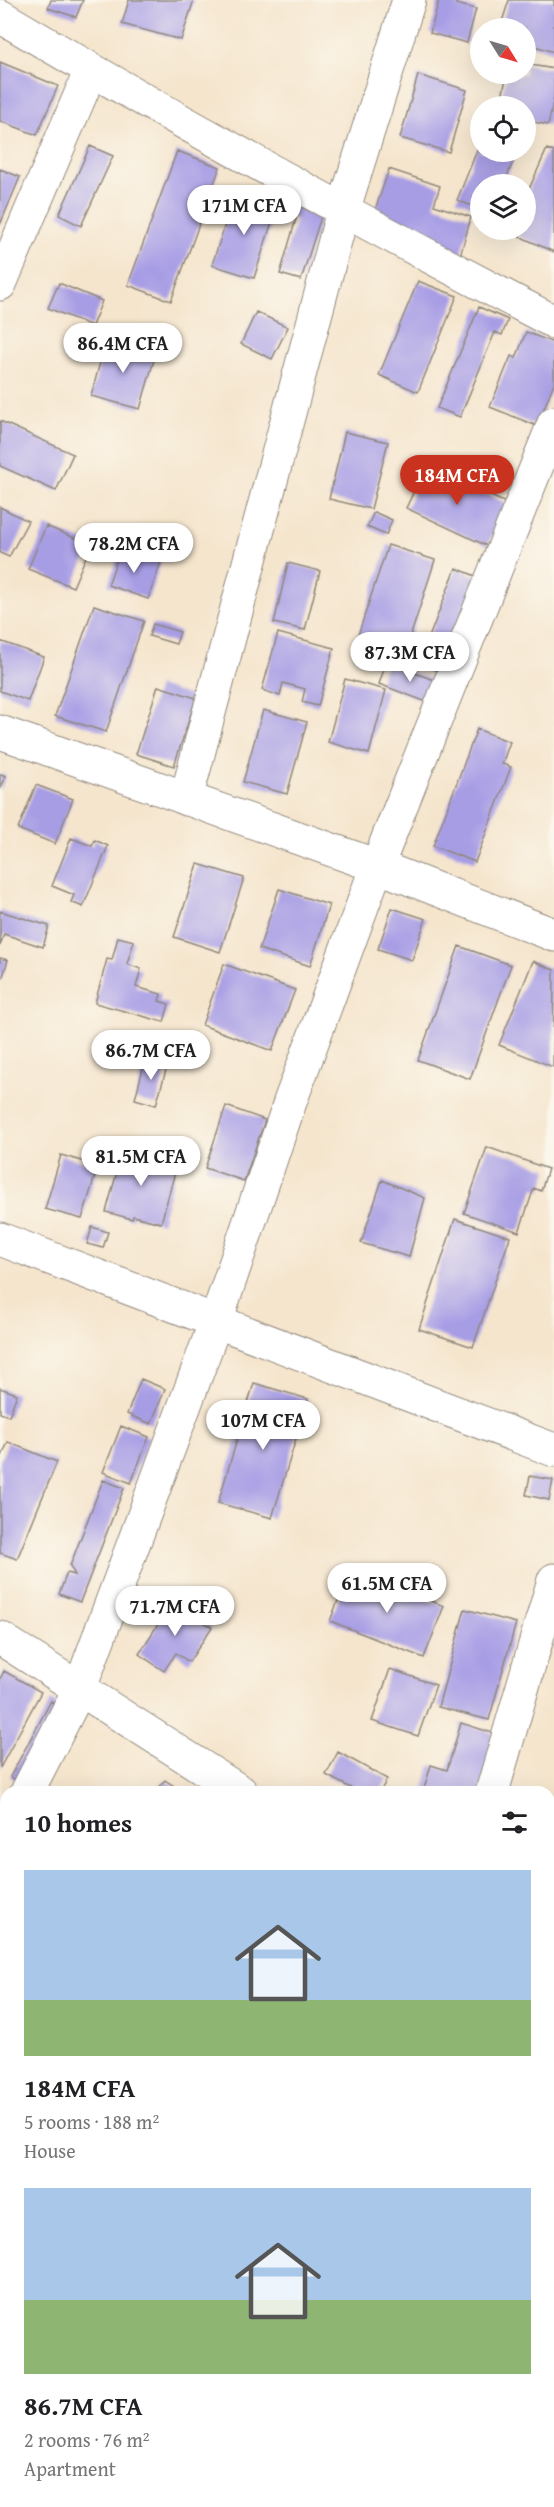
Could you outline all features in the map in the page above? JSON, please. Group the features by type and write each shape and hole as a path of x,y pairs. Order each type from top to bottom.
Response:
{"street":[{"path":"186,799 343,211 409,0"},
{"path":"0,16 91,70 343,211 554,322"},
{"path":"0,284 91,70"},
{"path":"30,1786 80,1688 216,1321 290,1102 376,866 554,423"},
{"path":"0,732 376,866 554,935"},
{"path":"0,1239 554,1450"},
{"path":"494,1786 554,1580"},
{"path":"0,1638 232,1786"}],"building":[{"path":"51,0 83,0 76,17 48,8"},
{"path":"129,0 194,0 181,40 122,24"},
{"path":"439,0 457,0 456,4 476,9 474,18 470,18 467,43 430,33"},
{"path":"509,0 554,0 554,52 536,46 536,18 503,18"},
{"path":"0,62 58,86 37,135 0,121"},
{"path":"536,66 554,69 554,98 548,125 536,122 536,96 502,96 505,84 536,84"},
{"path":"418,75 467,90 449,152 400,138"},
{"path":"90,146 113,156 81,226 59,215"},
{"path":"547,149 554,152 554,252 528,240 536,240 536,174"},
{"path":"177,151 220,167 171,301 128,285"},
{"path":"472,162 513,162 508,174 470,174 470,205 457,200"},
{"path":"0,169 20,177 0,225"},
{"path":"389,169 440,186 434,205 470,217 459,260 372,219"},
{"path":"235,193 277,206 254,278 212,265"},
{"path":"292,202 321,217 301,280 280,274 296,219 289,215"},
{"path":"418,281 457,296 418,392 379,375"},
{"path":"59,283 102,301 92,326 48,308"},
{"path":"479,307 508,320 502,335 495,332 460,417 437,408"},
{"path":"256,312 288,327 272,359 241,344"},
{"path":"526,332 554,343 554,383 537,426 490,407 511,356 516,358"},
{"path":"106,340 156,353 140,409 91,396"},
{"path":"0,421 73,454 56,491 0,466"},
{"path":"345,432 388,442 371,509 329,499"},
{"path":"426,466 508,504 487,546 406,508"},
{"path":"0,507 28,521 9,557 0,553"},
{"path":"374,512 392,520 386,535 367,527"},
{"path":"46,526 91,545 73,587 28,569"},
{"path":"388,545 435,560 406,650 358,635"},
{"path":"121,548 161,562 148,599 108,585"},
{"path":"288,563 320,571 305,630 274,623"},
{"path":"456,568 478,577 441,672 419,663"},
{"path":"94,605 144,621 106,732 55,716"},
{"path":"153,624 180,632 176,644 149,636"},
{"path":"278,633 334,648 318,706 302,702 305,689 283,683 280,696 262,690"},
{"path":"0,641 44,657 28,701 0,691"},
{"path":"386,663 440,682 432,704 379,684"},
{"path":"345,679 386,690 369,754 328,742"},
{"path":"158,686 196,698 174,766 136,754"},
{"path":"263,710 307,722 287,794 243,782"},
{"path":"477,729 510,742 502,764 511,767 475,862 433,846"},
{"path":"0,774 6,776 0,790"},
{"path":"36,785 73,799 55,844 18,829"},
{"path":"71,838 92,846 95,840 108,846 83,907 71,902 74,895 52,886"},
{"path":"198,864 244,878 220,952 174,937"},
{"path":"279,889 329,905 310,966 259,949"},
{"path":"392,908 426,919 412,960 378,949"},
{"path":"0,911 49,926 43,947 4,934 0,946"},
{"path":"118,937 134,941 127,964 141,969 136,987 161,994 159,1001 169,1004 164,1022 95,1003 107,959 112,960"},
{"path":"459,946 511,965 470,1079 418,1060"},
{"path":"0,958 8,960 2,979 0,978"},
{"path":"533,961 554,970 553,1067 499,1045"},
{"path":"224,964 295,990 272,1051 202,1025"},
{"path":"146,1057 168,1063 156,1105 135,1099"},
{"path":"226,1106 265,1120 244,1181 205,1168"},
{"path":"487,1147 548,1169 541,1191 534,1188 519,1232 464,1213"},
{"path":"123,1150 177,1165 161,1223 106,1212"},
{"path":"61,1155 98,1166 82,1219 45,1209"},
{"path":"382,1180 425,1198 409,1257 361,1243"},
{"path":"455,1219 510,1237 473,1347 419,1329"},
{"path":"92,1227 108,1232 103,1248 87,1244"},
{"path":"141,1379 165,1389 151,1424 127,1414"},
{"path":"254,1383 308,1399 272,1518 218,1503"},
{"path":"0,1388 17,1394 9,1416 0,1413"},
{"path":"121,1426 149,1437 131,1483 103,1472"},
{"path":"8,1442 57,1462 17,1559 0,1553 0,1461"},
{"path":"530,1476 553,1480 549,1500 526,1495"},
{"path":"103,1480 124,1488 80,1602 59,1594 67,1573 75,1575 70,1566"},
{"path":"350,1570 444,1606 424,1658 330,1621"},
{"path":"172,1602 212,1627 189,1662 176,1653 164,1671 139,1654"},
{"path":"465,1609 516,1623 489,1720 438,1707"},
{"path":"390,1669 436,1685 418,1736 372,1721"},
{"path":"4,1671 41,1692 0,1768 0,1679"},
{"path":"51,1701 62,1707 21,1783 10,1777"},
{"path":"461,1723 493,1733 482,1786 425,1786 431,1765 447,1770"},
{"path":"338,1752 387,1779 383,1786 347,1786 326,1775"},
{"path":"165,1780 174,1786 160,1786"}]}
